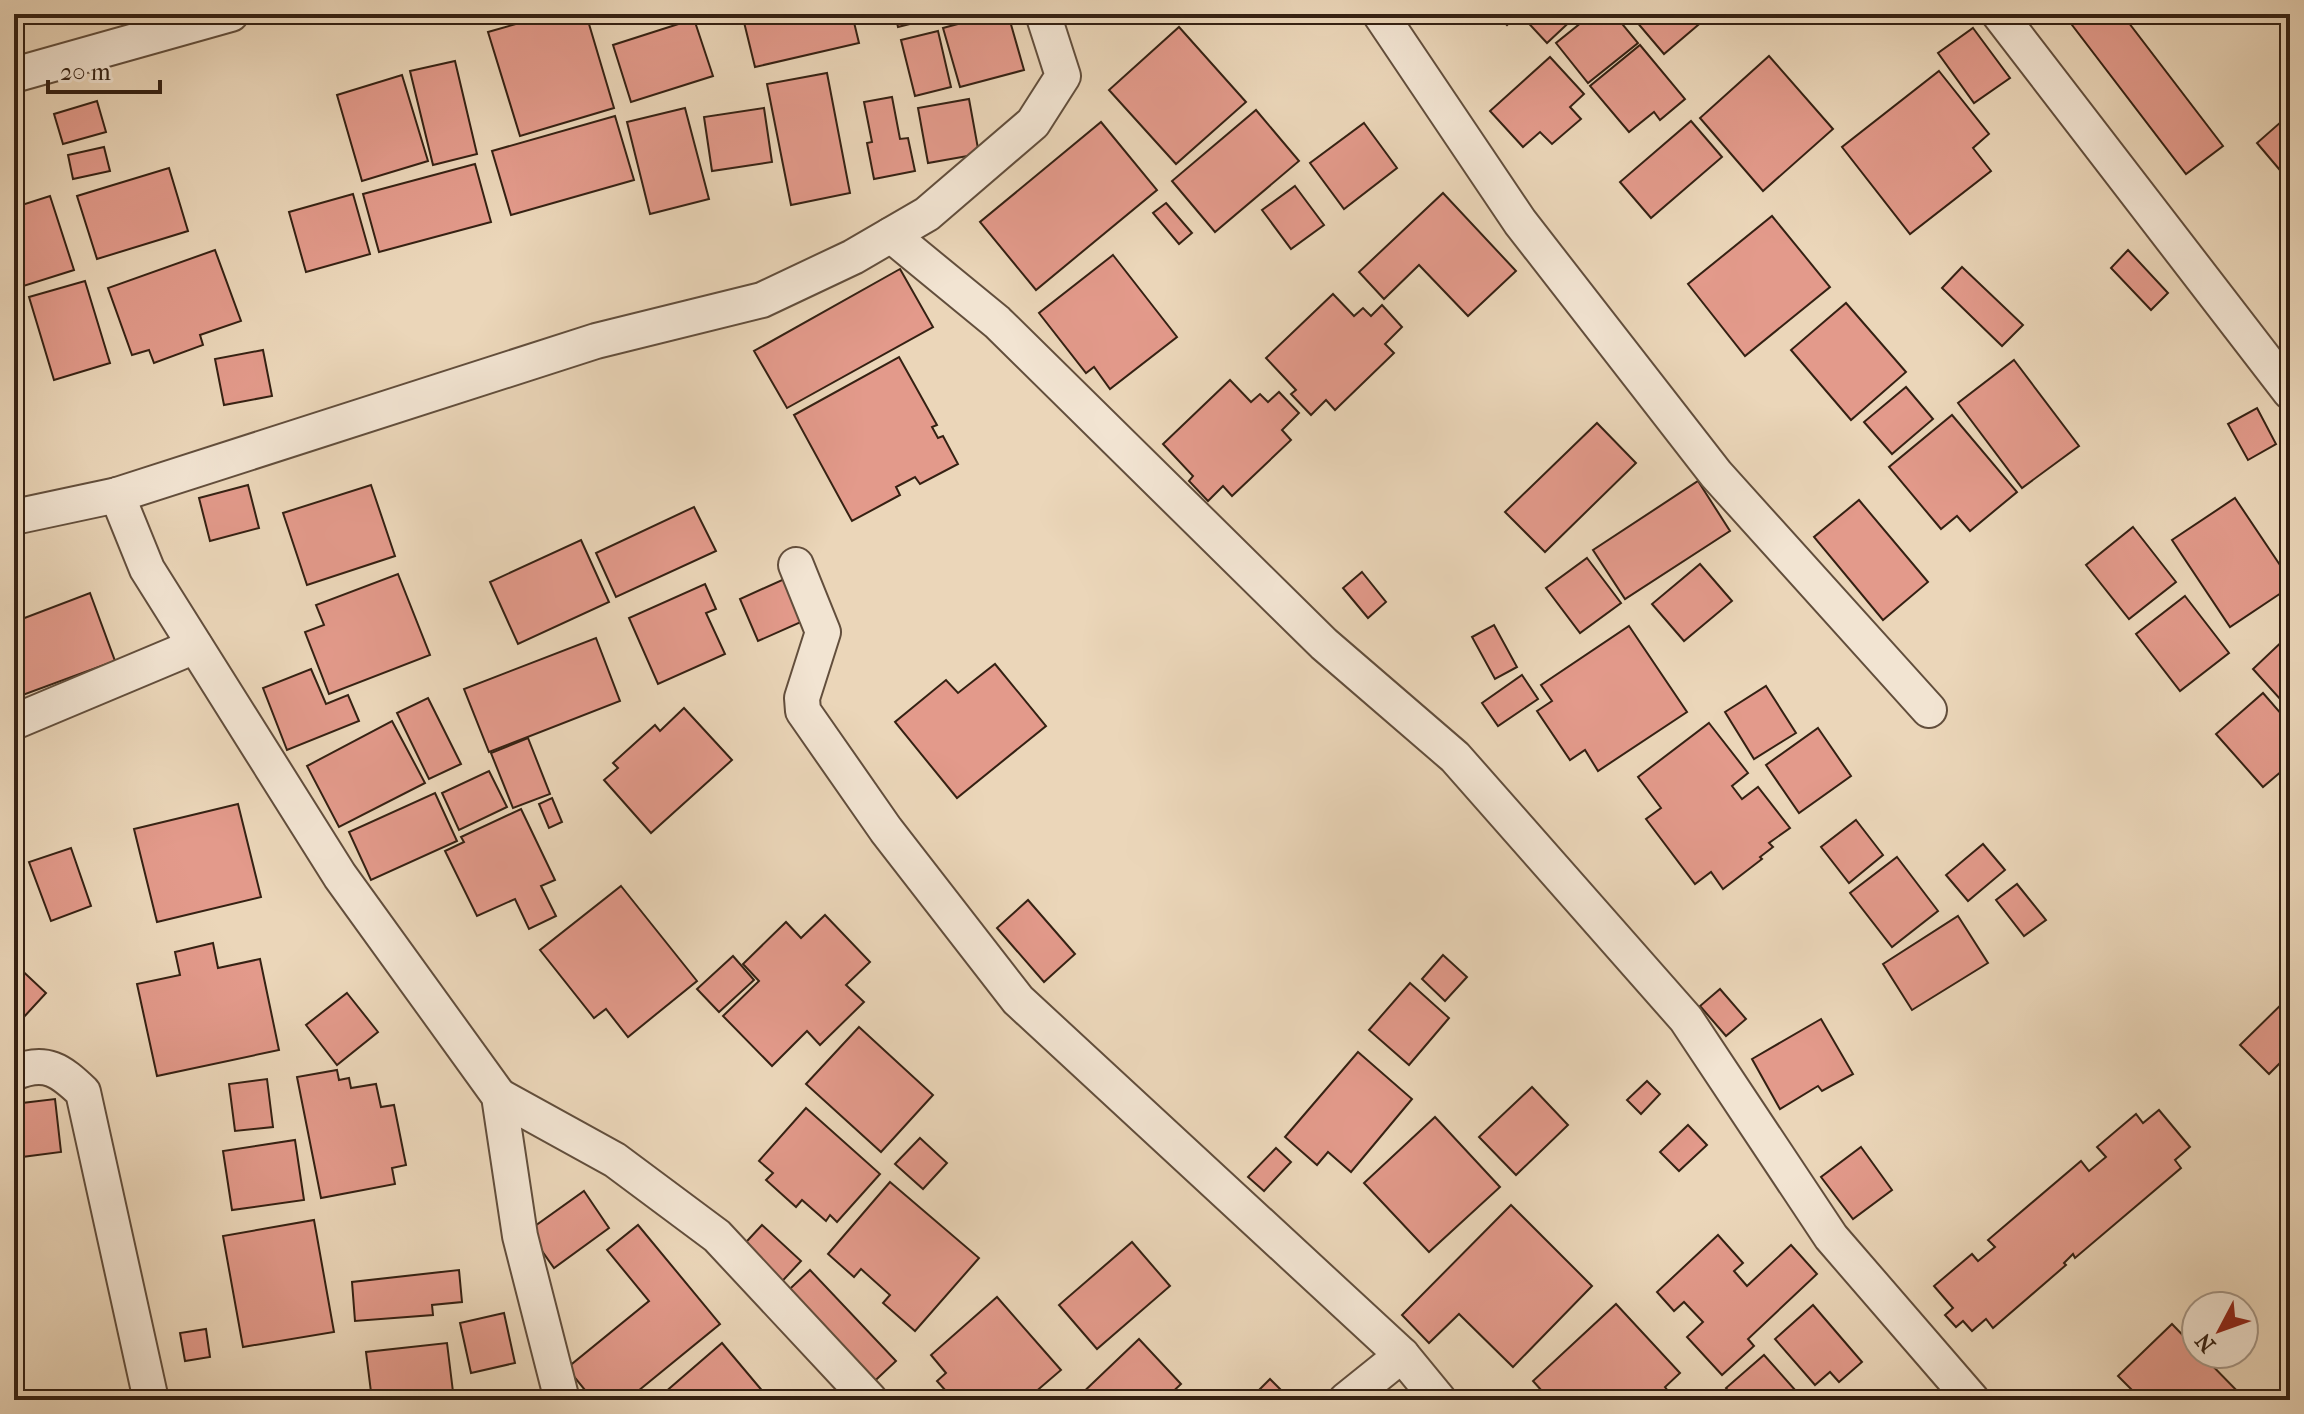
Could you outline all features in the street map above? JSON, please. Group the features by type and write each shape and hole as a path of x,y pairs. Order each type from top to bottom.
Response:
{"street":[{"path":"14,75 231,14"},
{"path":"14,517 117,495 596,341 762,300 927,214 1033,123 1063,76 1043,14"},
{"path":"1380,14 1520,222 1716,474 1929,710"},
{"path":"1999,14 2290,392"},
{"path":"891,235 997,322 1324,644 1455,757 1686,1019 1831,1237 1964,1397"},
{"path":"117,495 147,569 340,876 499,1096 615,1160 717,1236 870,1400"},
{"path":"796,565 823,632 802,698 803,711 886,830 1018,1000 1402,1355 1439,1400"},
{"path":"14,722 195,646"},
{"path":"14,1073 29,1066 60,1070 83,1092 151,1400"},
{"path":"499,1096 520,1236 562,1400"},
{"path":"1346,1400 1402,1355"}],"building":[{"path":"551,14 586,14 614,108 520,136 488,32"},
{"path":"742,14 852,14 859,43 755,67"},
{"path":"895,14 949,14 898,27"},
{"path":"995,14 1008,14 1024,70 960,87 943,28"},
{"path":"1496,14 1519,14 1507,25"},
{"path":"1520,14 1578,14 1547,43"},
{"path":"1592,14 1614,14 1638,43 1588,83 1556,43"},
{"path":"1630,14 1711,14 1664,54"},
{"path":"2079,14 2122,14 2223,146 2186,174 2069,21"},
{"path":"694,19 713,76 631,102 613,45"},
{"path":"1179,27 1246,102 1176,164 1109,90"},
{"path":"1973,28 2010,78 1974,103 1938,53"},
{"path":"938,31 951,87 915,96 901,40"},
{"path":"1640,45 1685,99 1660,120 1654,112 1629,132 1590,86"},
{"path":"1769,56 1833,129 1763,191 1700,118"},
{"path":"1550,57 1584,94 1570,107 1581,119 1552,144 1540,132 1523,147 1490,111"},
{"path":"455,61 477,154 433,165 410,71"},
{"path":"1939,71 1989,134 1973,148 1991,171 1910,234 1842,147"},
{"path":"827,73 850,193 791,205 767,84"},
{"path":"402,75 428,161 362,181 337,95"},
{"path":"892,97 900,139 908,138 915,171 874,179 867,143 872,142 864,102"},
{"path":"969,99 979,154 928,163 918,108"},
{"path":"97,101 106,132 63,144 54,114"},
{"path":"685,108 709,199 650,214 627,122"},
{"path":"764,108 772,162 712,171 704,117"},
{"path":"1256,110 1299,161 1215,232 1172,181"},
{"path":"2290,114 2290,182 2257,143"},
{"path":"615,116 634,180 511,215 492,151"},
{"path":"1691,121 1722,157 1651,218 1620,182"},
{"path":"1101,122 1157,190 1036,290 980,222"},
{"path":"1364,123 1397,168 1344,209 1310,163"},
{"path":"104,147 110,171 73,179 68,155"},
{"path":"475,164 491,222 379,252 363,194"},
{"path":"169,168 188,231 97,259 77,196"},
{"path":"1295,186 1324,225 1291,249 1262,210"},
{"path":"1443,193 1516,271 1468,316 1419,265 1384,299 1359,272"},
{"path":"353,194 370,254 306,272 289,212"},
{"path":"50,196 74,270 14,289 14,201 21,199 22,205"},
{"path":"1166,203 1192,233 1179,244 1153,213"},
{"path":"1772,216 1830,287 1745,356 1688,284"},
{"path":"215,250 241,321 200,335 203,345 154,363 149,350 132,355 108,288"},
{"path":"2128,250 2168,293 2151,310 2111,268"},
{"path":"1113,255 1177,337 1110,389 1094,367 1086,373 1039,313"},
{"path":"1962,267 2023,325 2002,346 1942,288"},
{"path":"900,269 933,327 787,408 754,351"},
{"path":"85,281 110,363 54,380 29,297"},
{"path":"1333,294 1354,316 1363,308 1371,316 1382,305 1402,327 1385,344 1394,353 1335,410 1326,400 1311,415 1291,394 1296,390 1266,358"},
{"path":"1846,303 1906,372 1851,420 1791,350"},
{"path":"263,350 272,396 224,405 215,359"},
{"path":"899,357 937,425 932,427 938,438 943,436 958,464 920,484 915,477 896,487 900,495 852,521 794,415"},
{"path":"2014,360 2079,446 2022,488 1958,403"},
{"path":"1230,380 1251,402 1260,394 1268,402 1279,392 1299,413 1282,430 1291,440 1232,496 1223,486 1208,501 1189,481 1193,476 1163,444"},
{"path":"1906,387 1933,419 1892,454 1864,422"},
{"path":"2257,408 2276,444 2248,460 2228,424"},
{"path":"1952,415 2017,492 1970,531 1957,516 1941,529 1889,467"},
{"path":"1597,423 1636,463 1545,552 1505,512"},
{"path":"1698,481 1730,531 1625,599 1593,550"},
{"path":"248,485 259,528 210,541 199,498"},
{"path":"371,485 395,556 307,585 283,513"},
{"path":"2235,498 2290,580 2290,587 2230,627 2172,540"},
{"path":"1859,500 1928,582 1883,620 1814,537"},
{"path":"694,507 716,551 616,597 596,553"},
{"path":"2133,527 2176,582 2129,619 2086,565"},
{"path":"581,540 609,602 518,644 490,582"},
{"path":"1587,558 1621,603 1580,633 1546,588"},
{"path":"1700,564 1732,601 1684,641 1652,604"},
{"path":"1362,572 1386,602 1368,618 1343,588"},
{"path":"398,574 430,655 329,694 305,632 324,625 316,605"},
{"path":"791,576 810,618 758,641 740,599"},
{"path":"705,584 716,609 706,613 725,654 658,684 629,618"},
{"path":"90,593 115,661 20,696 14,681 14,622"},
{"path":"2185,596 2229,653 2180,691 2136,634"},
{"path":"1494,625 1517,667 1495,679 1472,637"},
{"path":"1629,626 1687,712 1598,771 1585,750 1570,760 1537,711 1552,701 1541,685"},
{"path":"2290,634 2290,710 2253,669"},
{"path":"596,638 620,701 489,752 464,689"},
{"path":"995,664 1046,726 957,798 895,722 946,680 958,693"},
{"path":"311,669 326,704 348,695 359,721 287,750 263,688"},
{"path":"1522,675 1538,699 1498,726 1482,703"},
{"path":"1766,686 1796,733 1754,759 1725,712"},
{"path":"2263,693 2290,724 2290,764 2263,787 2216,734"},
{"path":"428,698 461,764 429,779 397,713"},
{"path":"684,708 732,760 651,833 604,780 618,768 613,763 655,725 660,731"},
{"path":"392,721 425,783 339,827 307,766"},
{"path":"1709,723 1748,773 1732,786 1742,799 1758,787 1790,828 1769,843 1773,847 1760,857 1762,859 1723,889 1711,872 1695,884 1646,819 1661,808 1638,777"},
{"path":"1818,728 1851,776 1799,813 1766,765"},
{"path":"528,738 550,794 513,808 491,753"},
{"path":"489,771 507,807 459,830 442,793"},
{"path":"435,793 457,841 371,880 349,832"},
{"path":"552,798 562,822 549,828 539,804"},
{"path":"238,804 261,897 157,922 134,829"},
{"path":"521,809 555,880 541,886 556,916 529,929 515,899 477,916 445,851 464,842 461,837"},
{"path":"1856,820 1883,855 1849,883 1821,847"},
{"path":"1983,844 2005,870 1968,901 1946,875"},
{"path":"71,848 91,906 51,921 29,862"},
{"path":"1897,857 1938,911 1892,947 1850,893"},
{"path":"2017,884 2046,920 2024,936 1996,900"},
{"path":"621,886 697,981 628,1037 606,1009 594,1018 540,950"},
{"path":"1028,900 1075,954 1044,982 997,928"},
{"path":"825,915 870,962 846,985 864,1002 820,1045 807,1031 772,1066 723,1016 759,981 743,964 786,922 801,938"},
{"path":"1958,916 1988,963 1912,1010 1883,964"},
{"path":"213,943 218,968 260,959 279,1050 157,1076 137,984 180,975 175,952"},
{"path":"1443,955 1467,977 1445,1001 1422,979"},
{"path":"733,956 754,980 719,1012 697,989"},
{"path":"14,963 46,993 23,1018 14,1009"},
{"path":"1410,983 1449,1018 1409,1065 1369,1030"},
{"path":"1720,989 1746,1019 1726,1036 1700,1006"},
{"path":"347,993 378,1032 337,1065 306,1025"},
{"path":"2290,996 2290,1053 2269,1074 2240,1045"},
{"path":"1821,1019 1853,1074 1822,1091 1818,1086 1780,1109 1752,1059"},
{"path":"859,1027 933,1095 881,1152 806,1084"},
{"path":"1358,1052 1412,1099 1351,1172 1328,1152 1317,1165 1285,1137"},
{"path":"337,1070 339,1080 349,1078 351,1088 376,1084 381,1107 394,1105 406,1165 392,1168 395,1184 321,1198 297,1077"},
{"path":"267,1079 273,1127 235,1131 229,1084"},
{"path":"1647,1081 1660,1094 1641,1114 1627,1100"},
{"path":"1532,1087 1568,1125 1516,1175 1479,1137"},
{"path":"55,1099 61,1152 14,1158 14,1104"},
{"path":"806,1108 880,1174 837,1222 830,1215 826,1221 802,1200 796,1207 766,1180 773,1173 759,1161"},
{"path":"2159,1110 2190,1147 2175,1160 2181,1168 2075,1258 2073,1254 2064,1263 2066,1265 1993,1328 1986,1319 1972,1331 1963,1321 1956,1327 1945,1315 1953,1308 1934,1286 1972,1254 1978,1261 1995,1247 1988,1240 2081,1161 2089,1171 2106,1157 2097,1147 2136,1114 2143,1123"},
{"path":"1435,1117 1500,1187 1429,1252 1364,1183"},
{"path":"1688,1125 1707,1145 1679,1171 1660,1152"},
{"path":"920,1138 947,1163 923,1189 895,1164"},
{"path":"295,1140 304,1200 232,1210 223,1151"},
{"path":"1861,1147 1892,1190 1853,1219 1821,1177"},
{"path":"1276,1148 1291,1162 1264,1191 1248,1177"},
{"path":"20,1169 23,1196 14,1197 14,1170"},
{"path":"890,1182 979,1258 915,1331 883,1303 890,1295 861,1269 854,1277 828,1254"},
{"path":"584,1191 609,1228 554,1268 528,1231"},
{"path":"1511,1205 1592,1286 1513,1367 1459,1314 1429,1343 1402,1315"},
{"path":"314,1220 334,1332 243,1347 223,1236"},
{"path":"638,1225 720,1324 627,1400 593,1400 567,1368 649,1301 607,1250"},
{"path":"762,1225 801,1261 773,1291 735,1254"},
{"path":"1718,1235 1743,1263 1734,1271 1747,1286 1791,1245 1817,1274 1748,1339 1754,1346 1722,1375 1687,1337 1703,1322 1684,1302 1674,1311 1657,1292"},
{"path":"1132,1242 1170,1286 1097,1349 1059,1305"},
{"path":"459,1270 462,1302 432,1305 433,1315 355,1321 352,1282"},
{"path":"810,1270 896,1361 865,1390 778,1300"},
{"path":"997,1297 1061,1370 1026,1400 954,1400 937,1381 946,1373 931,1355"},
{"path":"1616,1304 1680,1373 1665,1387 1668,1391 1659,1400 1550,1400 1533,1381"},
{"path":"1813,1305 1862,1362 1839,1382 1830,1372 1815,1385 1775,1339"},
{"path":"504,1313 515,1363 471,1373 460,1323"},
{"path":"2172,1324 2180,1332 2180,1370 2217,1370 2246,1400 2130,1400 2136,1394 2118,1376"},
{"path":"206,1329 210,1357 185,1361 180,1333"},
{"path":"1139,1339 1181,1384 1164,1400 1075,1400"},
{"path":"447,1343 454,1400 372,1400 366,1352"},
{"path":"722,1343 770,1400 656,1400"},
{"path":"1764,1355 1804,1400 1736,1400 1726,1388"},
{"path":"1270,1379 1291,1400 1249,1400"}]}
